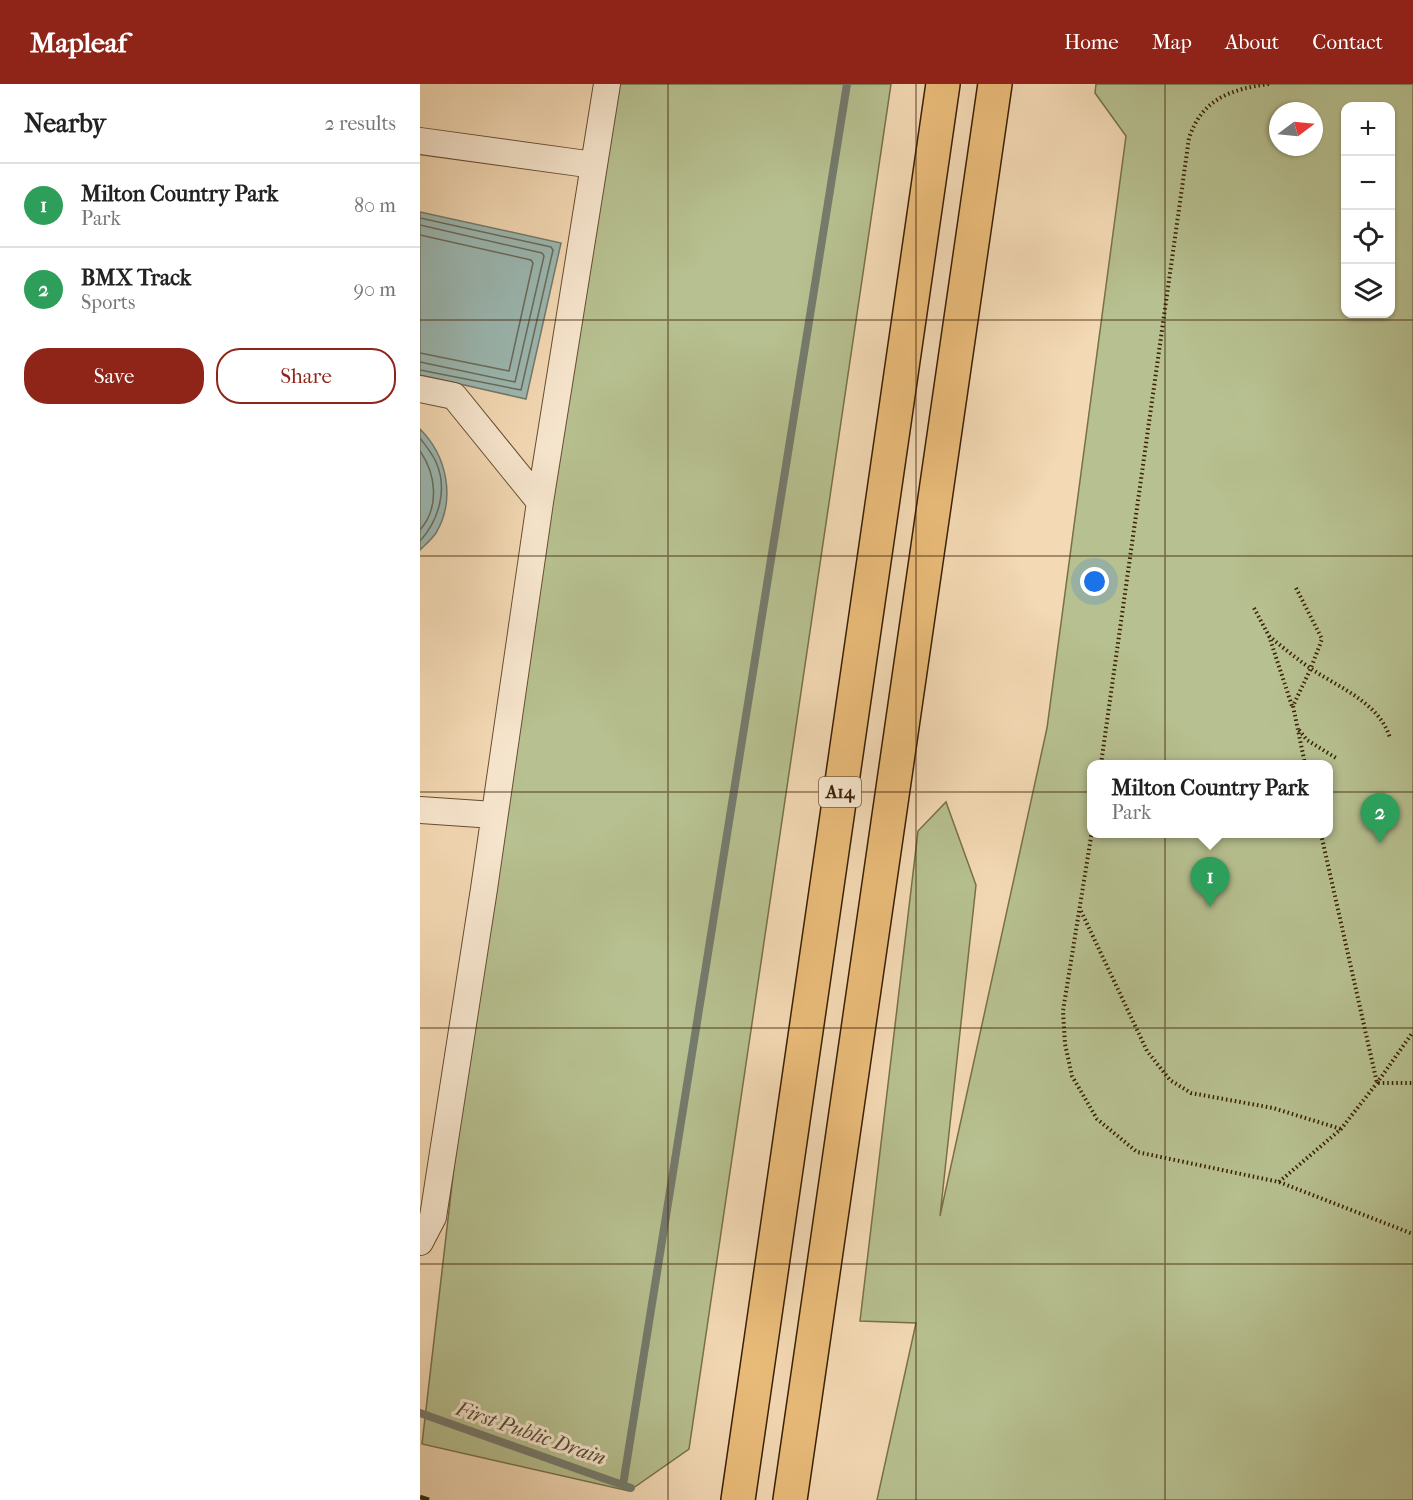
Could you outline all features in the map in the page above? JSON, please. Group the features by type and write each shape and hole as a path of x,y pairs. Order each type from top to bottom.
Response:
{"highway":[{"name":"A14","path":"738,1500 943,84"},
{"name":"A14","path":"790,1500 995,84"}],"lane":[{"path":"420,1242 433,1217 540,502 607,84"},
{"path":"420,141 594,165"},
{"path":"420,389 454,396 540,502"},
{"path":"420,810 494,815"}],"path":[{"path":"1102,760 1189,138 1194,123 1204,110 1223,95 1244,87 1269,84"},
{"path":"1293,706 1322,639 1296,588"},
{"path":"1254,608 1269,636 1293,706 1304,760"},
{"path":"1269,636 1311,668 1373,708 1386,727 1390,738"},
{"path":"1297,727 1307,740 1336,758"},
{"path":"1091,838 1063,1011 1065,1044 1072,1076 1096,1119 1137,1152 1279,1182 1413,1234"},
{"path":"1322,838 1377,1083"},
{"path":"1080,910 1147,1051 1170,1080 1191,1093 1273,1108 1341,1129"},
{"path":"1279,1182 1341,1129 1413,1032"},
{"path":"1377,1083 1413,1083"}],"green space":[{"path":"615,84 891,84 689,1449 629,1491 422,1444 488,873"},
{"path":"1096,84 1413,84 1413,1500 877,1500 916,1323 860,1321 918,831 946,802 976,885 940,1216 1047,728 1126,136 1095,93"}],"water":[{"path":"420,212 561,243 526,399 420,375"},
{"path":"420,429 437,452 446,478 447,492 442,520 434,535 420,550"}],"waterway":[{"path":"623,1485 847,84"},
{"name":"First Public Drain","path":"420,1413 631,1488"}],"railway":[{"path":"420,1497 429,1500"}],"place":[{"name":"BMX Track","path":"1380,843"},
{"name":"Milton Country Park","path":"1210,907"}]}
